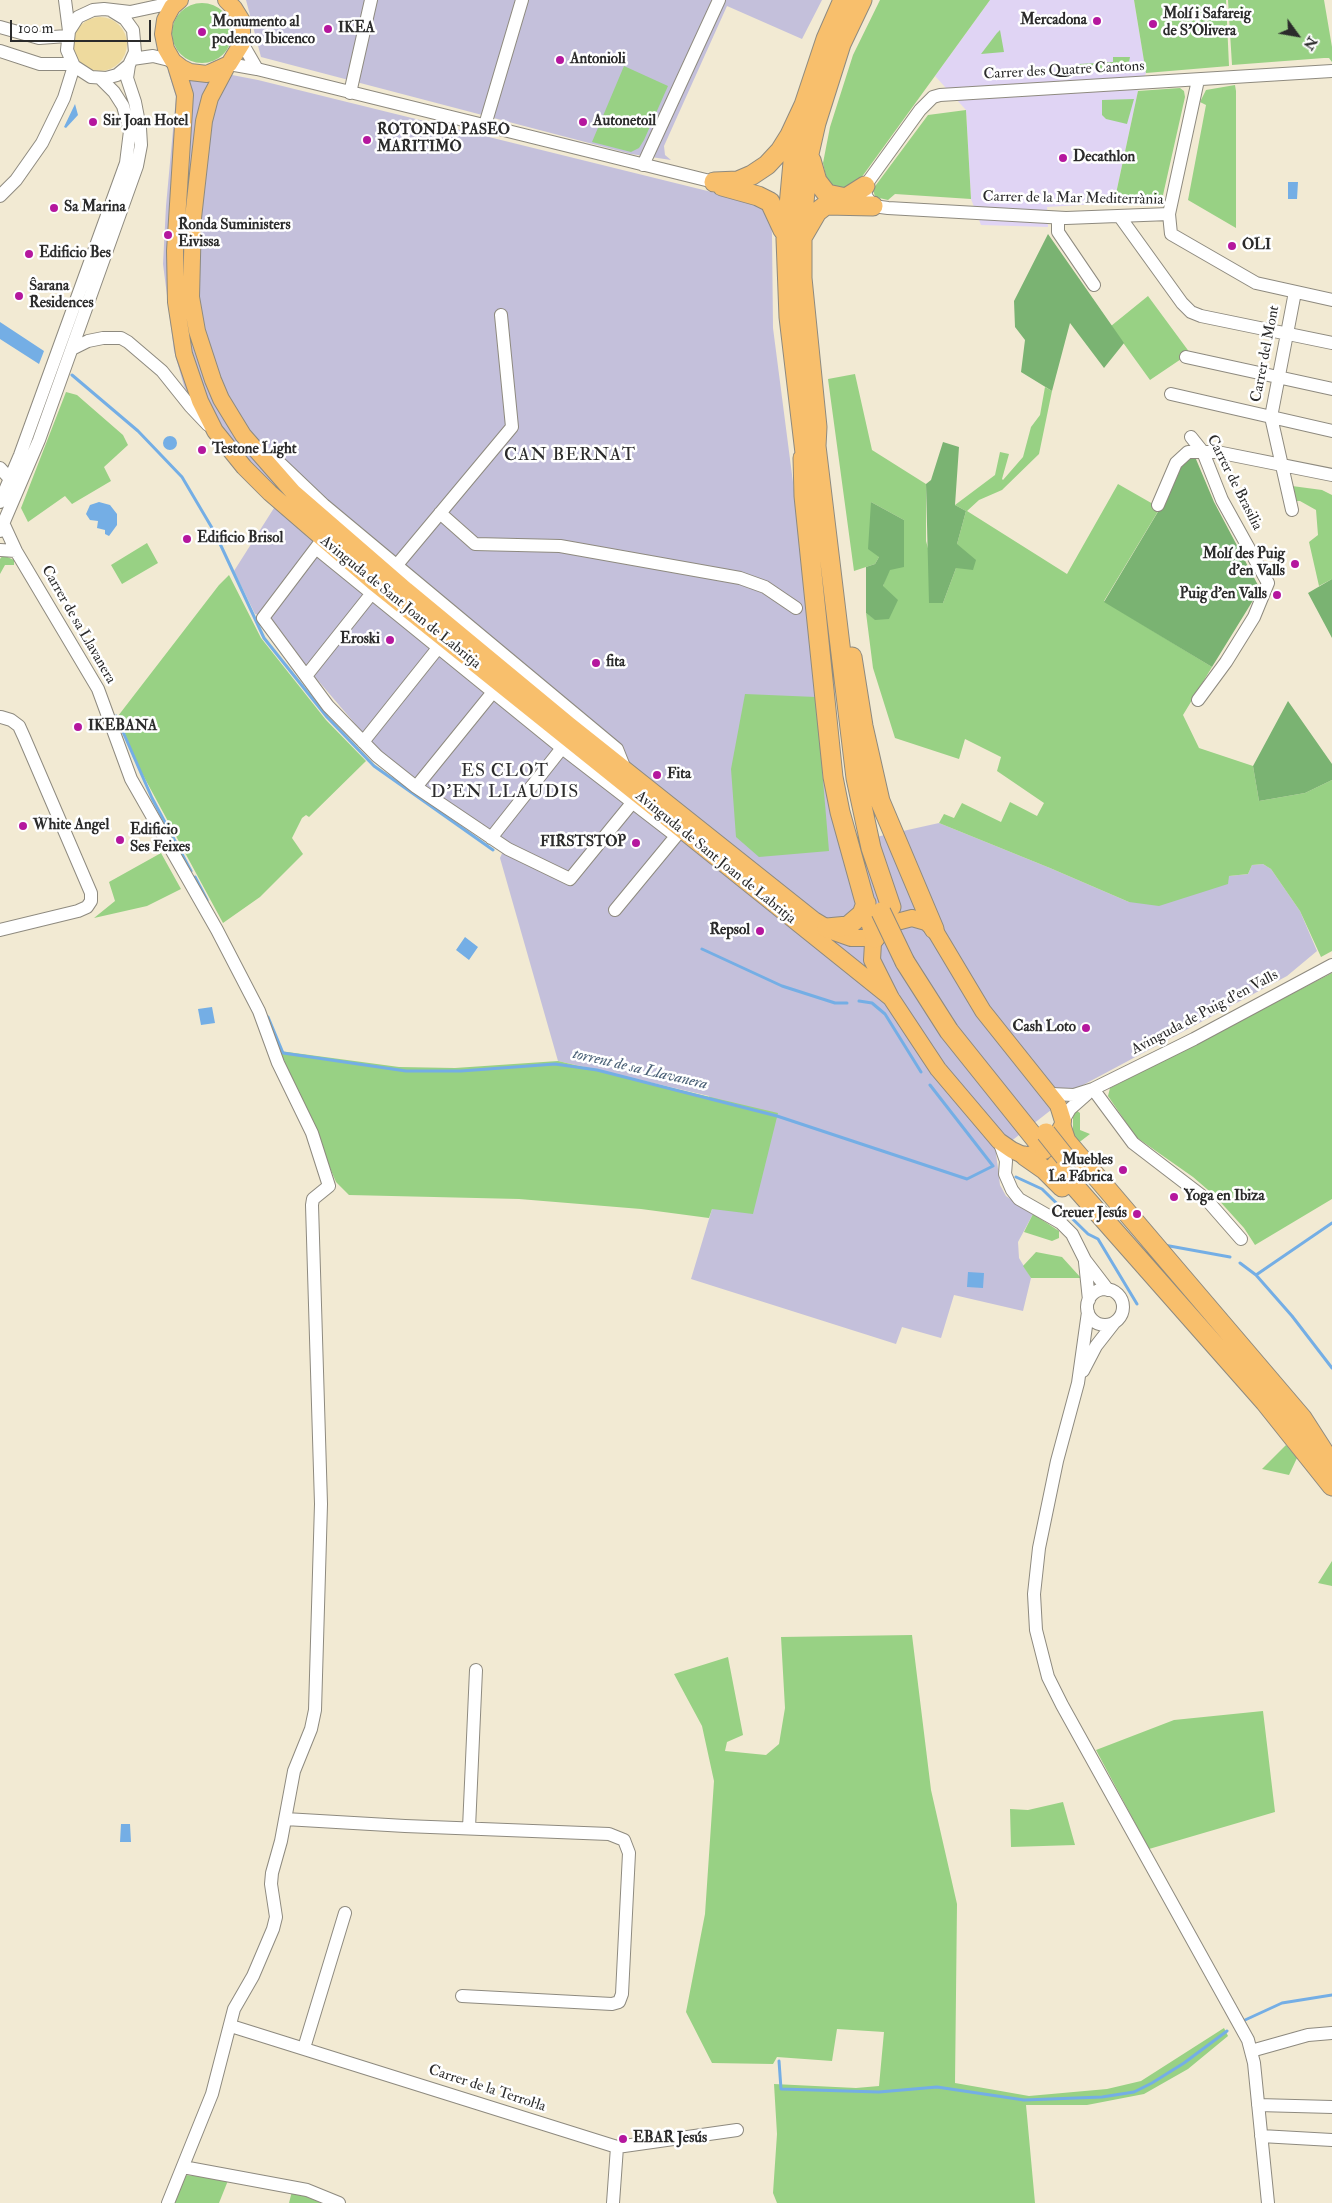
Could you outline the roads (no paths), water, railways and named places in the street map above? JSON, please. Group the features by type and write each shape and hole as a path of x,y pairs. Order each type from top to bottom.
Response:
{"highway":[{"path":"714,182 738,181 752,175 767,166 780,151 804,105 826,39 843,0"},
{"path":"862,0 832,70 809,154 794,239 789,317 802,441 812,496 846,783 861,850 879,907 911,960 960,1026 1052,1131 1066,1141 1302,1418 1332,1464"},
{"path":"804,105 791,169 794,239 817,427 823,454 862,726 880,801 934,929"},
{"path":"809,154 817,181 827,194 846,198 865,186"},
{"path":"714,182 758,196 770,202 794,239"},
{"path":"794,239 826,205 873,206"},
{"path":"817,427 816,446 856,778 871,848 879,907 875,938"},
{"path":"827,928 848,926 862,914 879,907"},
{"path":"1052,1131 1061,1161 1265,1402 1292,1439"},
{"path":"1024,1156 1053,1176 1198,1341 1292,1439 1332,1486"},
{"path":"1061,1161 1332,1464"}],"main road":[{"name":"Avinguda de Sant Joan de Labritja","path":"179,1 168,13 163,27 166,49 174,62 185,95 175,258 177,312 184,354 190,374 215,431 244,467 319,544 678,833 891,998"},
{"path":"230,3 242,21 242,43"},
{"name":"Avinguda de Sant Joan de Labritja","path":"242,43 210,98 204,121 193,218 191,297 197,331 221,399 257,452 293,492 393,570 625,769 827,928 851,938 875,938"},
{"path":"174,62 182,68 198,74 215,72 228,65"},
{"path":"906,919 920,919 934,929 983,1011 1058,1105 1052,1131 1056,1141 1044,1151 1024,1156 999,1141 938,1068 891,998 872,960 875,938 882,930 906,919"}],"street":[{"path":"65,0 68,33 66,50 73,65 86,76 101,79 116,75 130,62 153,56 174,62"},
{"path":"2,528 28,469 72,349 137,166 141,145 135,102 127,78 136,45 133,30 125,18 89,0"},
{"path":"350,93 371,0"},
{"path":"485,125 522,0"},
{"path":"643,165 719,0"},
{"path":"68,33 74,22 83,14 93,10 140,11 179,1"},
{"path":"0,27 39,38 68,33"},
{"path":"242,43 258,70"},
{"path":"0,51 40,64 73,65"},
{"path":"0,196 16,180 42,143 64,98 73,65"},
{"path":"228,65 258,70 714,182"},
{"name":"Carrer des Quatre Cantons","path":"865,186 920,110 933,97 1044,88 1332,71"},
{"path":"0,502 126,163 130,130 123,106 114,92 101,79"},
{"path":"1169,214 1198,80"},
{"path":"865,186 866,196 873,206"},
{"name":"Carrer de la Mar Mediterrània","path":"873,206 1058,218 1169,214 1169,228 1175,239 1256,283 1332,300"},
{"path":"1120,217 1182,303 1191,312 1201,316 1332,343"},
{"path":"1058,218 1058,232 1094,286"},
{"name":"Carrer del Mont","path":"1292,510 1271,417 1295,292"},
{"path":"306,676 372,588 393,570 512,426 501,315"},
{"path":"72,349 88,341 103,338 120,338 128,342 162,371 190,406 215,431"},
{"path":"1186,357 1332,389"},
{"path":"1171,394 1332,431"},
{"name":"Carrer de Brasilia","path":"1191,437 1203,452 1222,500 1268,583 1254,617 1226,662 1198,700"},
{"path":"1158,505 1176,463 1188,452 1218,452 1332,475"},
{"path":"0,468 10,479"},
{"path":"440,513 475,544 560,546 740,578 764,587 796,608"},
{"name":"Carrer de sa Llavanera","path":"2,528 98,689 131,779 217,930 259,1011 278,1063 312,1133 329,1186 313,1200 312,1205 322,1504 315,1710 311,1728 294,1771 285,1819"},
{"path":"319,544 263,618 328,706 363,742 416,788 508,849 570,879 632,803"},
{"path":"0,550 16,551"},
{"name":"Avinguda de Sant Joan de Labritja","path":"372,588 438,648 562,748 632,803 678,833"},
{"path":"363,742 438,648"},
{"path":"416,788 493,692"},
{"path":"0,716 11,720 19,726 91,893 91,901 87,907 78,911 0,930"},
{"path":"491,838 562,748"},
{"path":"615,910 678,833"},
{"name":"Avinguda de Puig d'en Valls","path":"1050,1094 1074,1095 1093,1089 1194,1039 1332,965"},
{"path":"1093,1089 1133,1144 1206,1199 1241,1239"},
{"name":"Avinguda de Puig d'en Valls","path":"1052,1131 1070,1109 1093,1089"},
{"path":"999,1141 1006,1161 1005,1174 1012,1190 1019,1199 1050,1216 1072,1234 1085,1260 1108,1290 1118,1295 1123,1304 1122,1315 1096,1346 1078,1383"},
{"path":"1005,1174 1013,1162 1024,1156"},
{"path":"1085,1260 1088,1306 1078,1383 1057,1461 1039,1548 1034,1594 1036,1630 1048,1676 1062,1705 1240,2024 1251,2051 1268,2203"},
{"path":"1088,1306 1099,1290 1108,1290"},
{"path":"1088,1306 1092,1320 1101,1325 1114,1323"},
{"path":"469,1828 476,1670"},
{"path":"168,2203 212,2094 234,2009 253,1976 276,1917 271,1884 272,1873 285,1819 609,1834 624,1840 629,1853 622,1994 619,2002 612,2004 462,1996"},
{"path":"304,2048 346,1913"},
{"name":"Carrer de la Terrol·la","path":"231,2026 617,2147 737,2130"},
{"path":"1251,2051 1308,2035 1332,2033"},
{"path":"1258,2105 1332,2107"},
{"path":"1261,2136 1332,2140"},
{"path":"613,2203 617,2147"},
{"path":"183,2167 307,2190 339,2203"}],"water":[{"path":"75,104 78,115 66,128 64,127"},
{"path":"1288,182 1298,182 1297,199 1288,199"},
{"path":"0,322 44,351 39,364 0,339"},
{"path":"170,436 175,438 177,443 175,448 170,450 165,448 163,443 165,438"},
{"path":"99,502 110,505 117,514 117,525 109,536 105,534 105,530 97,528 98,521 90,520 86,514 90,505"},
{"path":"465,937 478,947 469,960 456,950"},
{"path":"212,1007 215,1023 201,1025 198,1009"},
{"path":"968,1272 984,1273 983,1288 967,1287"},
{"path":"121,1824 130,1824 131,1842 120,1842"}],"waterway":[{"path":"72,375 138,431 182,477 215,533 264,638 327,717 374,766 493,850"},
{"name":"torrent de sa Llavanera","path":"116,716 152,798 191,871"},
{"name":"torrent de sa Llavanera","path":"195,877 207,900"},
{"path":"702,949 782,986 835,1003 847,1003"},
{"path":"859,1001 872,1003 885,1014 921,1072"},
{"name":"torrent de sa Llavanera","path":"268,1017 283,1053 406,1071 461,1071 555,1064 597,1070 777,1116 967,1179 993,1166 930,1085"},
{"name":"torrent de sa Llavanera","path":"1016,1177 1042,1189 1088,1234 1098,1239 1137,1304"},
{"path":"1256,1275 1332,1223"},
{"name":"torrent de sa Llavanera","path":"1164,1245 1230,1257"},
{"path":"1240,1263 1256,1275 1292,1316 1332,1368"},
{"path":"1245,2020 1282,2003 1332,1995"},
{"path":"779,2061 781,2089 879,2092 937,2087 1024,2100 1102,2097 1134,2092 1152,2083 1184,2063 1227,2031"}],"place":[{"name":"Mercadona","path":"1097,21"},
{"name":"Molí i Safareig de S'Olivera","path":"1153,24"},
{"name":"IKEA","path":"328,29"},
{"name":"Monumento al podenco Ibicenco","path":"202,32"},
{"name":"Antonioli","path":"560,60"},
{"name":"Sir Joan Hotel","path":"93,122"},
{"name":"Autonetoil","path":"583,122"},
{"name":"ROTONDA PASEO MARITIMO","path":"367,140"},
{"name":"Decathlon","path":"1063,158"},
{"name":"Sa Marina","path":"54,208"},
{"name":"Ronda Suministers Eivissa","path":"168,235"},
{"name":"OLI","path":"1232,246"},
{"name":"Edificio Bes","path":"29,254"},
{"name":"Ŝarana Residences","path":"19,296"},
{"name":"Testone Light","path":"202,450"},
{"name":"Edificio Brisol","path":"187,539"},
{"name":"Molí des Puig d'en Valls","path":"1295,564"},
{"name":"Puig d'en Valls","path":"1277,595"},
{"name":"Eroski","path":"390,640"},
{"name":"fita","path":"596,663"},
{"name":"IKEBANA","path":"78,727"},
{"name":"Fita","path":"657,775"},
{"name":"White Angel","path":"23,826"},
{"name":"Edificio Ses Feixes","path":"120,840"},
{"name":"FIRSTSTOP","path":"636,843"},
{"name":"Repsol","path":"760,931"},
{"name":"Cash Loto","path":"1086,1028"},
{"name":"Muebles La Fábrica","path":"1123,1170"},
{"name":"Yoga en Ibiza","path":"1174,1197"},
{"name":"Creuer Jesús","path":"1137,1214"},
{"name":"EBAR Jesús","path":"623,2139"}],"district":[{"name":"CAN BERNAT","path":"570,456"},
{"name":"ES CLOT D'EN LLAUDIS","path":"505,782"}]}
